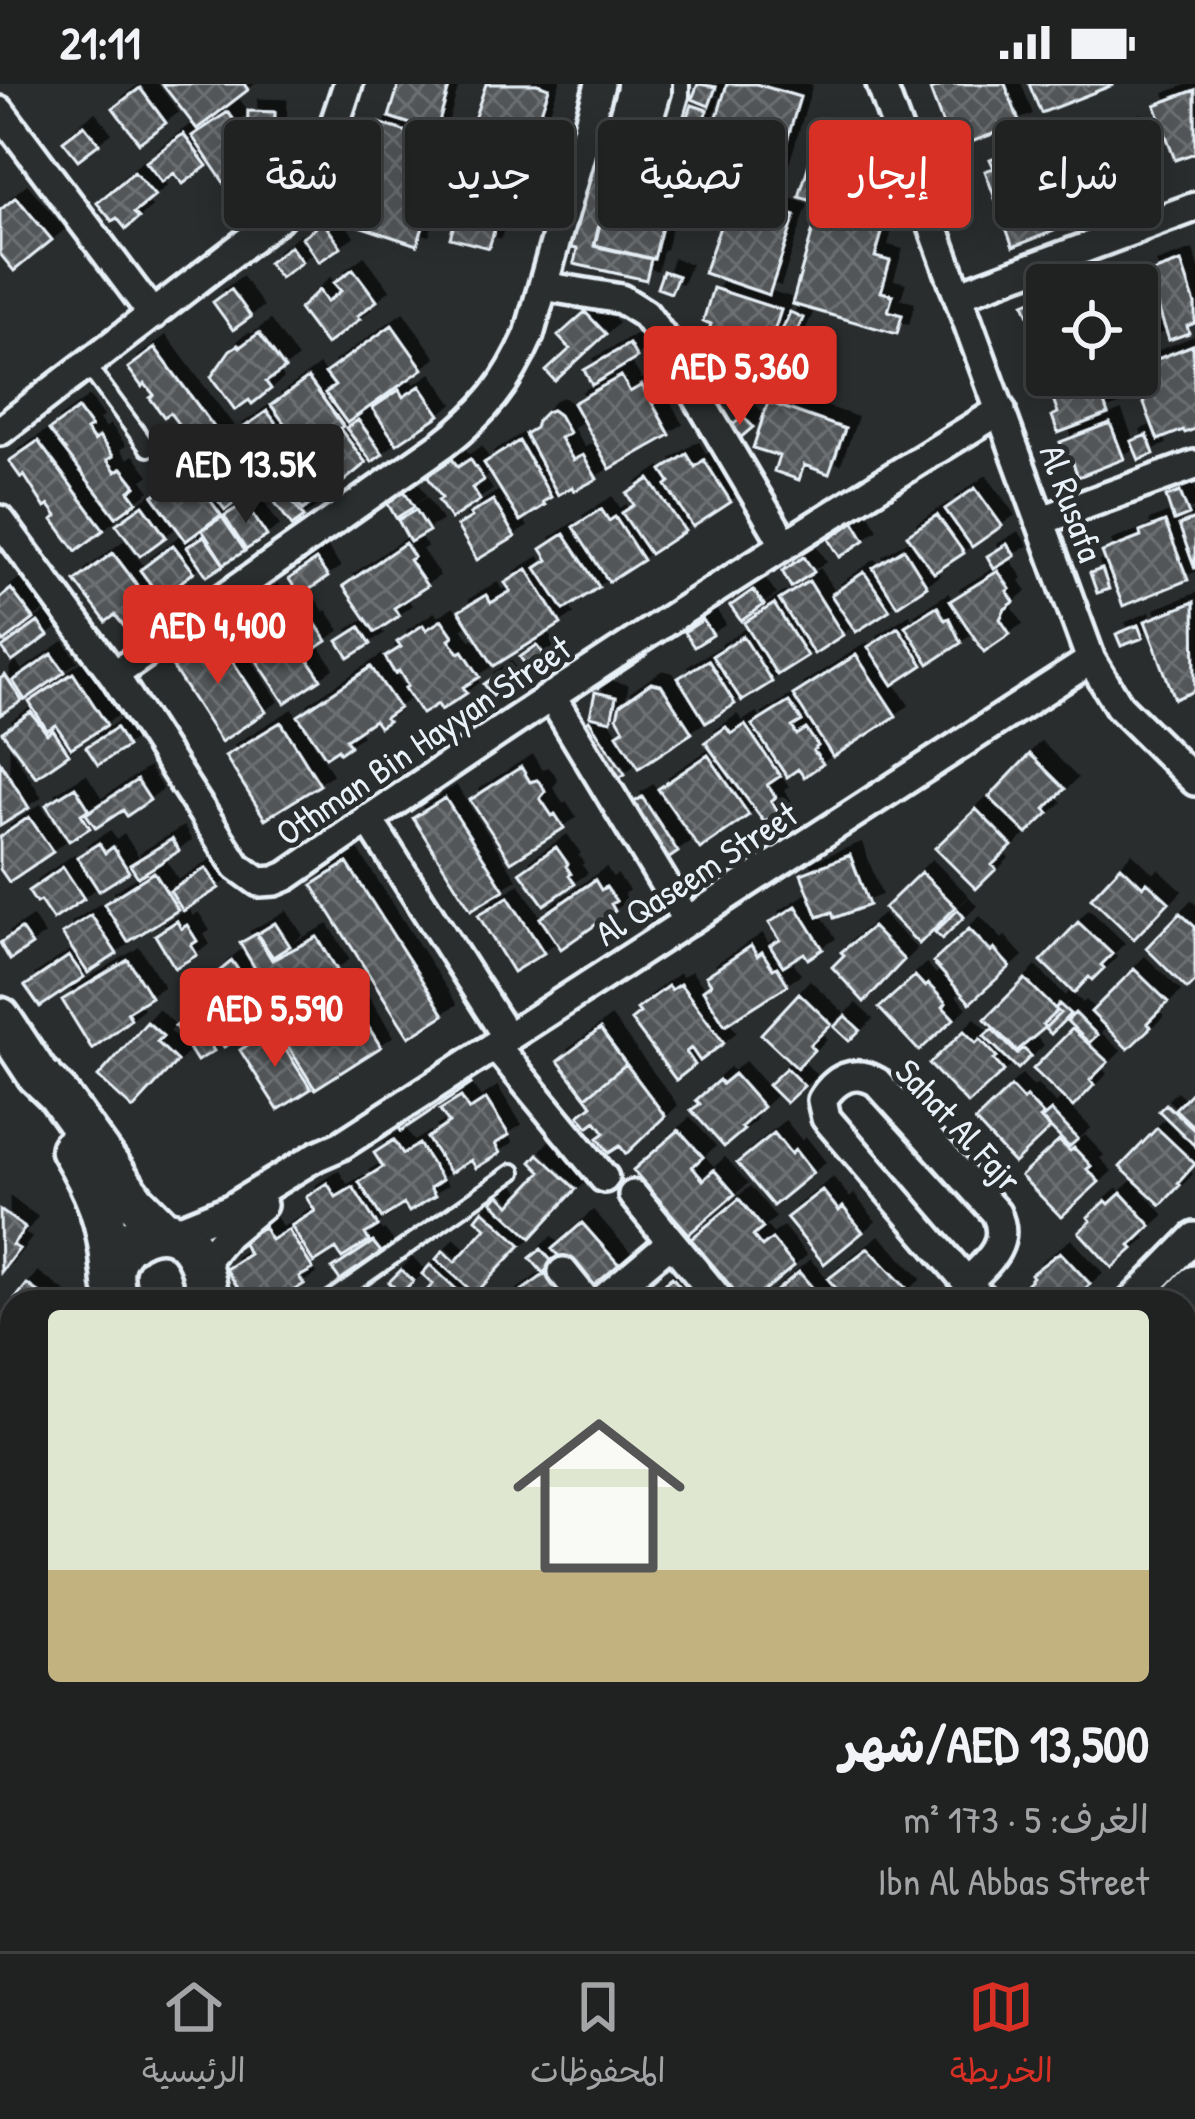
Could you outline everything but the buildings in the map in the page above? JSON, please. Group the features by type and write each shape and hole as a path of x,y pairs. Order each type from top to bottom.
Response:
{"street":[{"path":"0,431 278,218 297,199 321,161 348,84"},
{"path":"114,675 473,422 495,397 530,335 600,84"},
{"name":"Al Rusafa","path":"881,84 1090,660 1119,706 1195,781"},
{"path":"0,111 153,315"},
{"path":"958,295 1195,207"},
{"path":"544,286 621,299 645,314 784,544"},
{"name":"Othman Bin Hayyan Street","path":"0,520 114,675 237,866 259,882 286,876 551,696 1000,410"},
{"path":"1040,521 1195,465"},
{"name":"Al Qaseem Street","path":"168,1230 230,1209 340,1146 1090,660"},
{"path":"551,696 687,921"},
{"path":"368,819 501,1041 604,1178"},
{"path":"14,1047 57,1093 135,1202 188,1243 205,1284"},
{"path":"14,1047 103,1211 115,1286"},
{"name":"Sahat Al Fajr","path":"974,1290 826,1118 822,1100 831,1085 854,1075 877,1082 996,1213 1002,1225 999,1248 977,1290"},
{"name":"Al Qaseem Street","path":"205,1284 241,1221 340,1146"},
{"path":"633,1196 711,1290"},
{"path":"115,1286 115,1259 126,1245 141,1235 168,1230"},
{"path":"1143,1290 1195,1237"},
{"path":"614,1290 671,1242"},
{"path":"562,1272 577,1290"}],"lane":[{"path":"674,120 681,84"},
{"path":"87,365 148,448"},
{"path":"345,1290 513,1172"}]}
